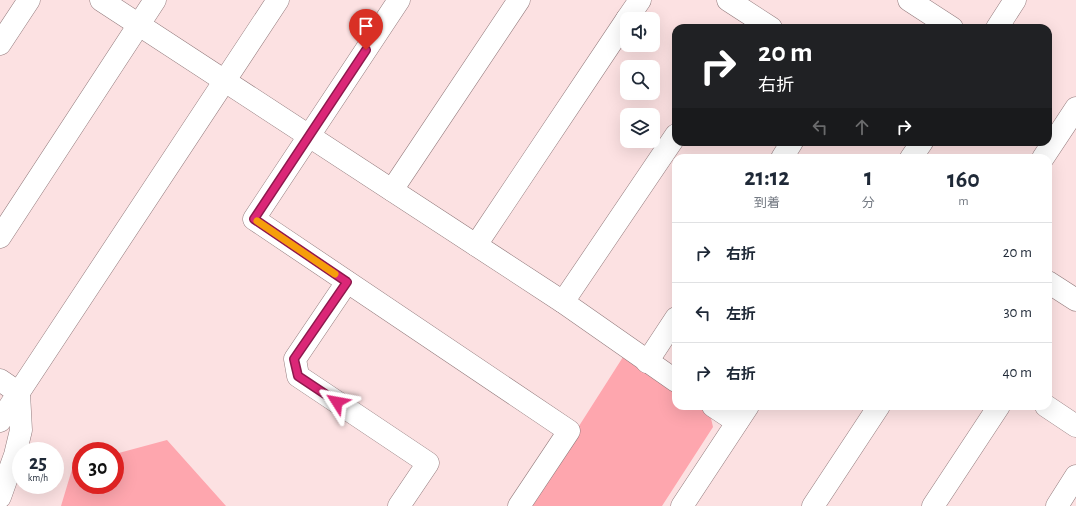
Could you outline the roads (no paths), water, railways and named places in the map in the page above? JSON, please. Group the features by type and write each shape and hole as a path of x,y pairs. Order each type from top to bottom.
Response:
{"street":[{"path":"2,36 29,0"},
{"path":"101,0 563,302 672,378"},
{"path":"0,237 156,0"},
{"path":"0,421 278,0"},
{"path":"399,0 254,219 569,431 519,506"},
{"path":"392,190 519,0"},
{"path":"632,12 640,0"},
{"path":"728,0 757,24"},
{"path":"909,0 946,24"},
{"path":"1000,24 1015,0"},
{"path":"476,245 620,29"},
{"path":"1052,144 1076,108"},
{"path":"563,302 672,141"},
{"path":"347,282 294,359 298,376 428,463 400,506"},
{"path":"1052,284 1075,296"},
{"path":"647,362 672,324"},
{"path":"0,380 19,393"},
{"path":"0,497 22,430 19,393"},
{"path":"682,506 743,414 728,410"},
{"path":"813,506 876,410"},
{"path":"933,506 996,410"},
{"path":"1052,410 1076,426"},
{"path":"1057,506 1076,476"}]}
